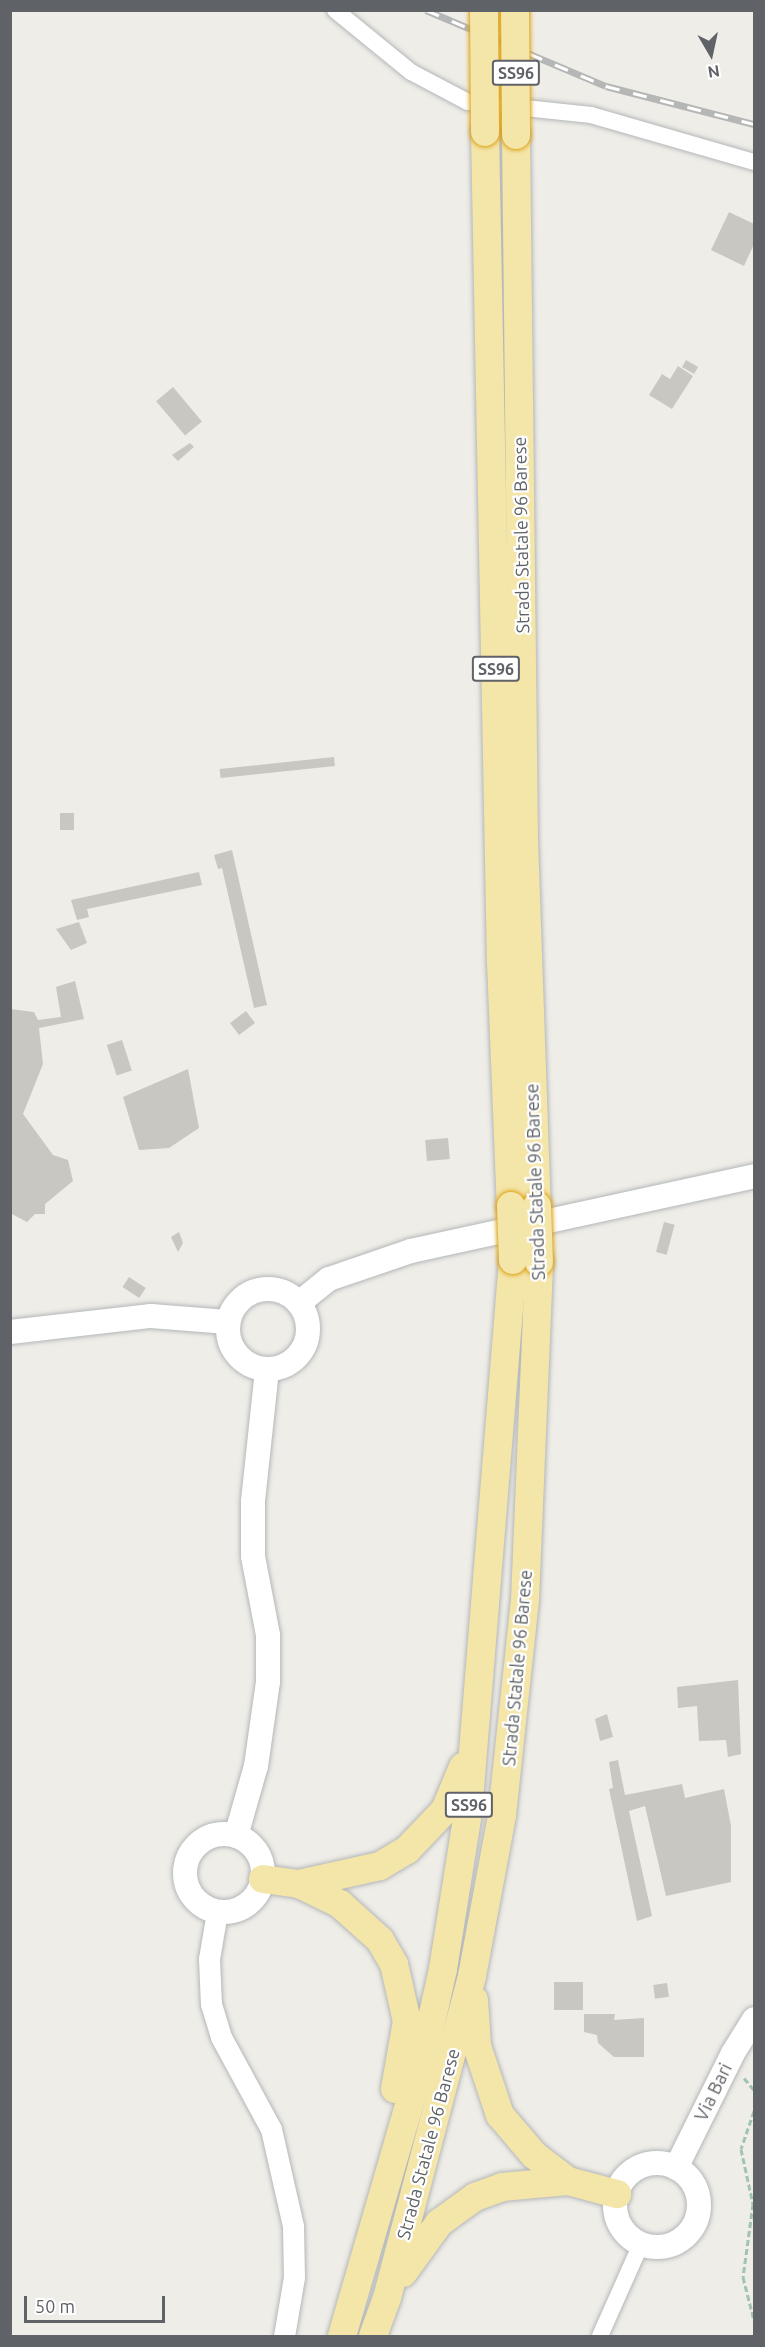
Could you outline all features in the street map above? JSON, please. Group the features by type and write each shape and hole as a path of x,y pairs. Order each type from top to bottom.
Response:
{"highway":[{"name":"Strada Statale 96 Barese","path":"484,10 501,962 524,1206"},
{"name":"Strada Statale 96 Barese","path":"373,2337 387,2298 472,1976 502,1815 518,1698 526,1261 515,11"},
{"name":"Strada Statale 96 Barese","path":"342,2337 423,2058 444,1969 468,1813 526,1261"},
{"path":"299,1884 380,1866 428,1832 460,1780 480,1695"},
{"path":"263,1879 299,1884 340,1904 380,1940 394,1964 407,2021 404,2055 373,2170 359,2281"},
{"path":"472,1976 477,2046 500,2115 526,2147 567,2181"},
{"path":"387,2298 425,2238 457,2208 502,2187 567,2181 617,2194"}],"main road":[{"path":"299,1304 328,1279 411,1251 754,1176"},
{"path":"277,1290 299,1304 308,1328 304,1347 291,1362 267,1370 241,1360 228,1336 228,1322 241,1299 258,1291 277,1290"},
{"path":"10,1332 151,1316 228,1322"},
{"path":"236,1836 256,1766 268,1682 268,1635 253,1556 253,1512 267,1370"},
{"path":"236,1836 260,1858 263,1879 252,1901 230,1912 217,1912 189,1893 187,1858 202,1840 236,1836"},
{"name":"Via Bari","path":"676,2168 733,2053 754,2019"},
{"path":"652,2163 676,2168 694,2186 698,2198 695,2222 688,2233 666,2246 642,2244 622,2229 617,2194 622,2182 641,2167 652,2163"}],"street":[{"path":"335,10 411,72 468,102 591,115 754,162"},
{"path":"217,1912 209,1959 211,2004 221,2037 271,2129 293,2226 294,2277 284,2337"},
{"path":"600,2337 642,2244"}],"path":[{"path":"754,2111 741,2162 753,2204 743,2277 754,2320"}],"building":[{"path":"729,212 754,224 754,244 744,266 711,250"},
{"path":"686,360 698,367 694,374 682,367"},
{"path":"678,366 693,376 672,409 649,395 662,374 670,379"},
{"path":"173,387 202,421 185,436 156,401"},
{"path":"190,443 194,447 178,461 172,455"},
{"path":"334,757 335,766 221,778 220,769"},
{"path":"60,813 74,813 74,830 60,830"},
{"path":"232,850 267,1005 254,1008 222,868 218,869 214,855"},
{"path":"199,872 202,885 87,909 89,917 77,920 71,900"},
{"path":"79,922 87,943 71,950 56,929"},
{"path":"75,981 84,1019 39,1028 43,1064 23,1114 53,1155 68,1160 73,1181 45,1204 45,1214 35,1214 27,1222 10,1213 10,1009 34,1012 38,1020 61,1017 56,987"},
{"path":"246,1011 255,1023 239,1035 230,1023"},
{"path":"122,1040 132,1070 117,1075 107,1045"},
{"path":"188,1069 199,1128 169,1148 139,1150 123,1097"},
{"path":"448,1138 450,1159 427,1161 425,1140"},
{"path":"664,1222 675,1225 667,1255 656,1252"},
{"path":"179,1232 183,1243 178,1252 171,1237"},
{"path":"129,1277 146,1288 139,1298 122,1287"},
{"path":"738,1680 741,1754 728,1757 726,1740 699,1741 697,1706 678,1708 677,1687"},
{"path":"607,1714 613,1737 600,1741 595,1719"},
{"path":"618,1760 625,1795 682,1784 685,1798 724,1789 731,1826 731,1882 666,1896 645,1806 629,1811 652,1916 637,1921 609,1789 613,1788 609,1762"},
{"path":"554,1982 583,1982 583,2010 554,2010"},
{"path":"667,1983 669,1997 655,1999 653,1985"},
{"path":"584,2014 615,2014 614,2020 644,2018 644,2057 614,2057 598,2043 597,2035 584,2032"}],"railway":[{"path":"426,10 606,86 754,124"}]}
